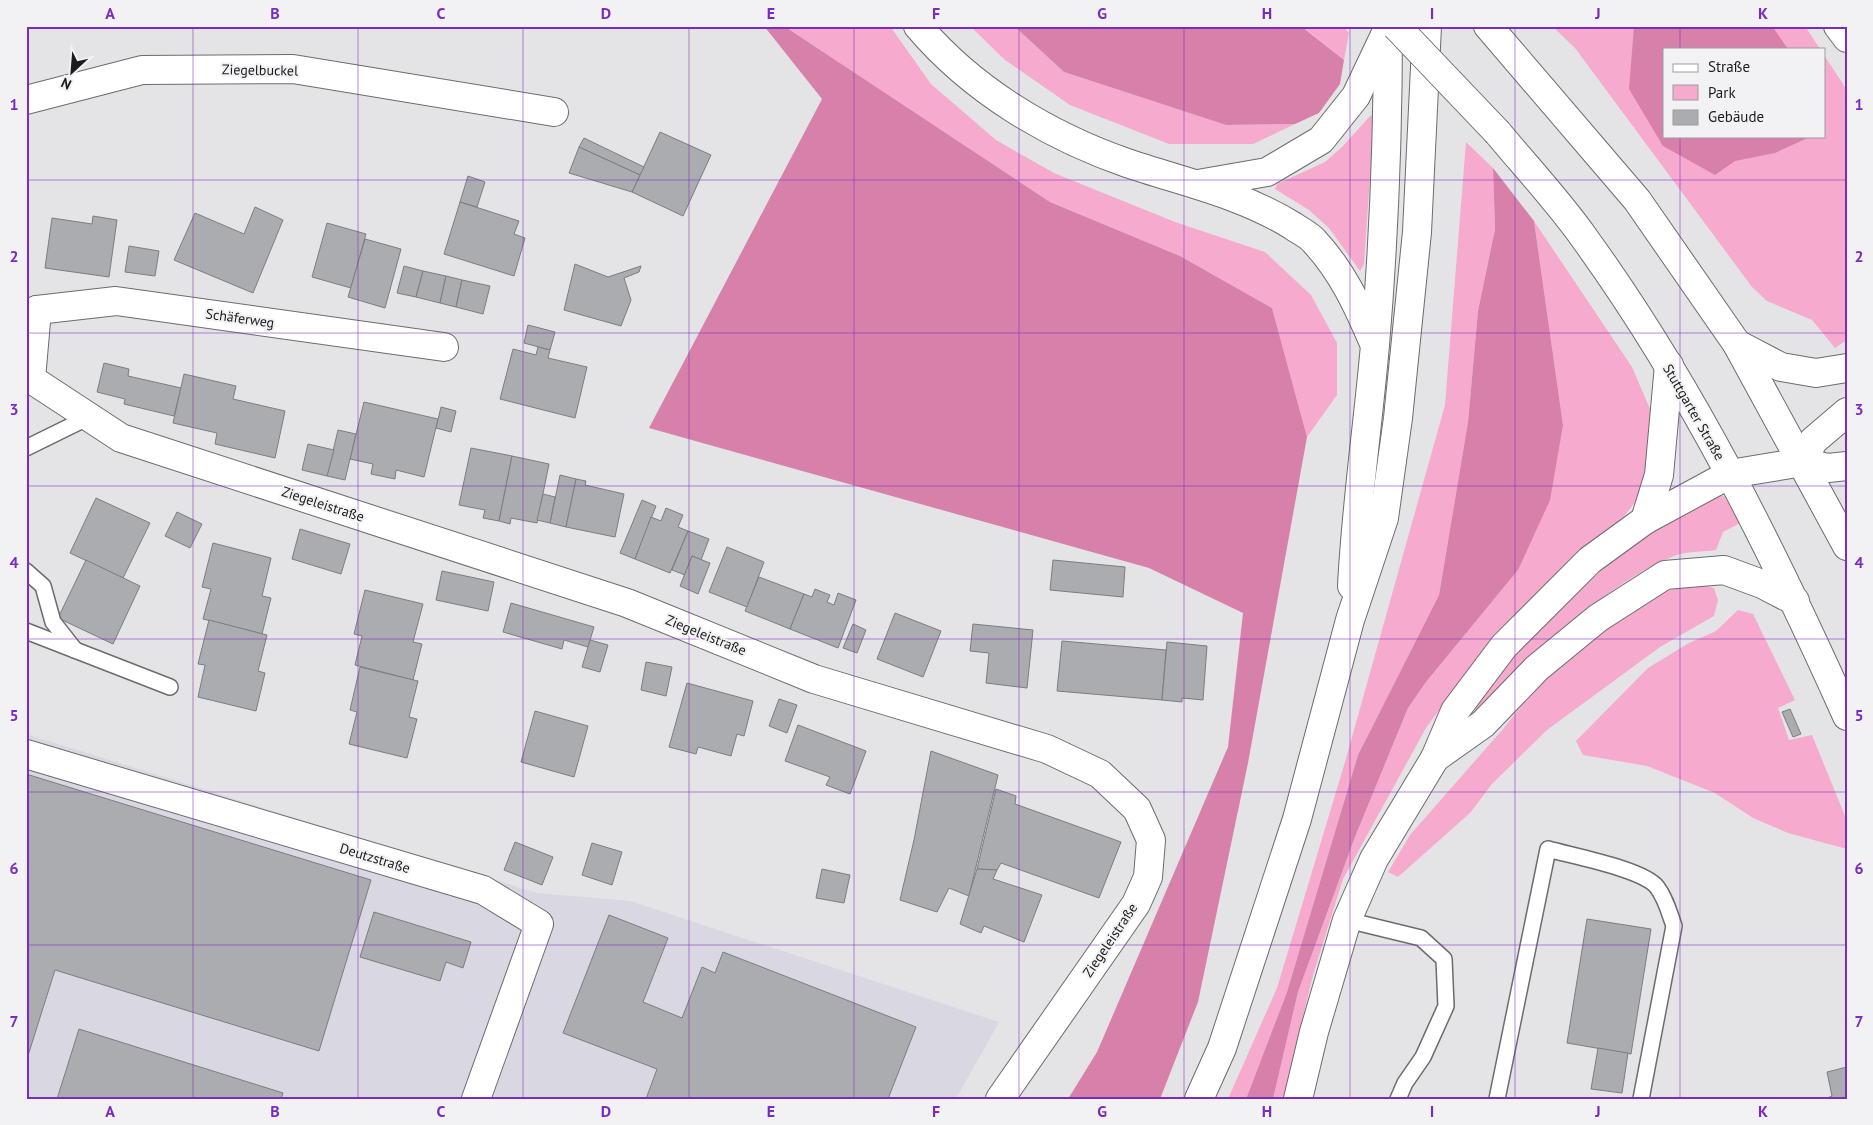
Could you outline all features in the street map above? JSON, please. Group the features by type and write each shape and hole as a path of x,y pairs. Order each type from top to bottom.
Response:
{"main road":[{"path":"918,26 938,50 990,92 1055,133 1127,163 1197,184 1270,212 1313,240 1350,287 1375,345"},
{"path":"1199,1099 1222,1048 1298,819 1350,620 1384,518 1398,418 1418,232 1427,26"},
{"path":"1838,26 1847,38"},
{"path":"1197,184 1267,172 1321,140 1356,96 1391,27"},
{"path":"1350,620 1356,515 1375,345 1384,208 1391,27"},
{"name":"Stuttgarter Straße","path":"1391,27 1498,134 1585,238 1669,365 1730,474 1795,601 1847,716"},
{"path":"1493,32 1636,200 1736,344 1803,462 1847,546"},
{"name":"Ziegelbuckel","path":"26,100 142,70 294,69 554,112"},
{"name":"Schäferweg","path":"32,305 116,300 444,347"},
{"name":"Ziegeleistraße","path":"32,305 31,379 122,438 627,603 814,679 1047,749 1100,774 1137,809 1151,840 1148,877 1136,904 1000,1099"},
{"path":"1736,344 1781,366 1816,373 1847,368"},
{"path":"1644,520 1658,475 1669,365"},
{"path":"1803,462 1813,441 1847,412"},
{"path":"1298,1099 1314,1032 1347,920 1374,859 1435,758 1455,710 1504,646 1590,560 1644,520 1730,474 1803,462 1828,468 1847,466"},
{"path":"1435,758 1483,724 1537,668 1598,618 1665,574 1724,570 1762,584 1795,601"},
{"name":"Deutzstraße","path":"26,754 483,890 539,924 476,1099"}],"lane":[{"path":"26,448 89,417"},
{"path":"26,571 43,586 53,622 74,650"},
{"path":"26,631 170,687"},
{"path":"1498,1099 1548,849 1642,875 1656,885 1666,900 1674,926 1641,1099"},
{"path":"1347,920 1421,938 1444,959 1446,1006 1423,1057 1405,1083 1398,1099"}],"shaded area":[{"path":"764,26 784,26 1050,202 1180,256 1272,308 1307,437 1248,763 1198,1002 1160,1099 1068,1099 1097,1052 1228,747 1243,613 1149,568 649,428 822,99"},
{"path":"1014,26 1301,26 1344,60 1340,84 1319,113 1295,124 1226,125 1064,72"},
{"path":"1634,26 1772,26 1787,48 1663,48 1663,138 1808,138 1775,153 1735,161 1715,175 1663,146 1629,89"},
{"path":"1493,168 1534,221 1563,425 1550,500 1518,570 1426,682 1408,708 1355,837 1298,992 1273,1099 1246,1099 1287,992 1358,755 1439,595 1468,422 1478,311 1495,229"},
{"path":"26,734 537,893 630,901 999,1022 956,1099 26,1099"}],"green space":[{"path":"784,26 890,26 931,84 996,140 1054,173 1175,222 1265,252 1311,295 1337,343 1337,395 1307,437 1272,308 1180,256 1050,202"},
{"path":"970,26 1014,26 1064,72 1226,125 1295,124 1253,144 1169,144 1070,105 1005,60"},
{"path":"1302,26 1343,26 1349,33 1344,60"},
{"path":"1552,26 1805,26 1819,48 1663,48 1663,138 1826,138 1826,58 1847,90 1847,340 1835,348 1812,320 1767,301 1752,287 1575,48"},
{"path":"1371,115 1374,117 1364,264 1360,271 1329,228 1309,210 1275,189 1277,184 1325,162 1342,147"},
{"path":"1466,142 1493,168 1495,229 1478,311 1468,422 1439,595 1358,755 1287,992 1246,1099 1228,1099 1277,988 1345,762 1445,405"},
{"path":"1534,221 1632,367 1650,409 1659,438 1649,484 1622,519 1543,586 1494,635 1426,728 1343,879 1313,975 1283,1099 1273,1099 1298,992 1355,837 1408,708 1426,682 1518,570 1563,425"},
{"path":"1715,494 1724,496 1740,523 1723,532 1716,550 1679,554 1646,569 1620,585 1570,625 1478,712 1473,708 1485,685 1565,600 1639,540"},
{"path":"1697,583 1714,588 1718,600 1714,616 1660,647 1547,730 1492,784 1470,813 1398,877 1388,872 1410,835 1503,729 1537,686 1648,596"},
{"path":"1738,610 1753,614 1795,700 1778,708 1789,740 1812,735 1847,821 1847,849 1788,833 1753,818 1715,793 1647,766 1583,755 1576,741 1648,668 1689,643 1716,631"}],"building":[{"path":"660,132 711,155 683,216 632,192"},
{"path":"584,138 644,167 640,175 579,147"},
{"path":"579,147 640,175 632,192 569,173"},
{"path":"468,176 485,182 477,207 460,202"},
{"path":"460,202 519,221 514,234 525,238 514,276 444,254"},
{"path":"255,207 283,220 253,293 174,260 195,213 244,234"},
{"path":"93,216 117,220 109,277 45,268 52,218 92,224"},
{"path":"327,223 366,234 351,288 312,277"},
{"path":"365,239 401,249 385,308 348,297"},
{"path":"129,246 159,251 155,276 125,272"},
{"path":"575,264 608,277 641,266 639,272 624,278 631,300 621,326 564,310"},
{"path":"404,266 423,271 416,297 397,293"},
{"path":"423,271 446,276 440,303 416,297"},
{"path":"446,276 462,280 456,307 440,303"},
{"path":"462,280 490,286 483,314 456,307"},
{"path":"528,325 555,332 550,350 524,343"},
{"path":"538,347 550,350 548,358 587,367 575,418 500,399 513,349 536,355"},
{"path":"104,363 129,369 128,376 181,388 174,416 124,404 125,399 97,392"},
{"path":"184,374 236,386 233,399 285,411 275,458 215,444 217,433 173,423"},
{"path":"364,402 438,419 424,477 396,470 395,479 371,474 373,464 350,459"},
{"path":"441,407 456,411 451,432 436,428"},
{"path":"338,430 356,434 345,480 327,476"},
{"path":"308,444 334,450 327,476 302,470"},
{"path":"471,448 512,456 499,521 483,518 485,510 459,505"},
{"path":"512,456 549,464 537,523 511,518 510,524 499,521"},
{"path":"560,475 576,479 566,527 550,523"},
{"path":"576,479 586,481 585,485 624,494 615,537 566,527"},
{"path":"543,494 555,497 550,523 537,520"},
{"path":"96,498 150,523 123,578 70,553"},
{"path":"642,500 656,506 635,559 620,553"},
{"path":"666,508 683,515 678,527 688,531 670,573 635,559 651,517 661,521"},
{"path":"177,512 202,524 190,548 165,536"},
{"path":"300,529 350,544 341,574 292,559"},
{"path":"688,531 709,539 701,560 692,556 685,575 672,570"},
{"path":"213,543 271,558 262,596 271,598 262,634 203,619 211,589 202,587"},
{"path":"727,547 764,562 747,607 709,592"},
{"path":"692,556 710,563 698,594 680,586"},
{"path":"86,560 140,586 113,644 58,618"},
{"path":"1053,560 1125,567 1123,597 1050,590"},
{"path":"442,571 494,582 488,611 436,600"},
{"path":"759,577 804,594 790,629 745,611"},
{"path":"815,589 830,595 827,602 834,605 838,593 856,600 838,648 790,629 804,594 812,597"},
{"path":"365,590 423,604 413,642 422,644 413,680 355,665 362,636 354,634"},
{"path":"511,603 594,627 588,647 564,640 562,649 503,632"},
{"path":"895,613 941,631 923,677 877,659"},
{"path":"209,620 267,635 258,671 265,673 256,711 198,697 205,665 198,664"},
{"path":"853,624 866,630 857,653 843,648"},
{"path":"973,624 1033,630 1027,688 986,683 989,653 970,651"},
{"path":"590,640 608,645 600,672 582,667"},
{"path":"1062,641 1166,650 1162,700 1057,691"},
{"path":"1167,642 1207,646 1203,700 1182,698 1182,702 1162,700"},
{"path":"646,662 672,667 666,696 641,690"},
{"path":"360,667 418,681 409,717 417,719 407,758 349,744 357,712 350,710"},
{"path":"687,683 753,701 744,736 737,734 731,756 698,747 696,754 669,747"},
{"path":"779,699 797,705 787,733 769,726"},
{"path":"1790,709 1801,734 1793,737 1782,712"},
{"path":"535,711 588,726 574,777 521,762"},
{"path":"798,725 866,751 850,794 826,785 830,777 785,761"},
{"path":"931,751 998,775 969,896 949,888 937,912 900,900"},
{"path":"26,774 371,880 319,1051 55,970 26,1062"},
{"path":"996,789 1016,796 1015,804 1121,842 1099,898 1001,863 997,870 977,869"},
{"path":"515,842 553,857 542,885 504,870"},
{"path":"592,843 622,852 612,885 582,875"},
{"path":"822,869 850,875 844,903 816,898"},
{"path":"977,869 997,870 993,879 1042,895 1024,942 984,926 981,933 960,924"},
{"path":"374,912 471,942 463,968 446,962 440,981 360,957"},
{"path":"609,915 668,938 643,1002 682,1018 702,967 715,973 723,952 916,1027 888,1099 646,1099 657,1069 563,1033"},
{"path":"1587,919 1651,929 1631,1054 1567,1043"},
{"path":"79,1029 283,1093 281,1099 57,1099"},
{"path":"1598,1048 1628,1053 1622,1093 1591,1089"},
{"path":"1847,1067 1847,1099 1825,1099 1832,1096 1827,1072"}]}
